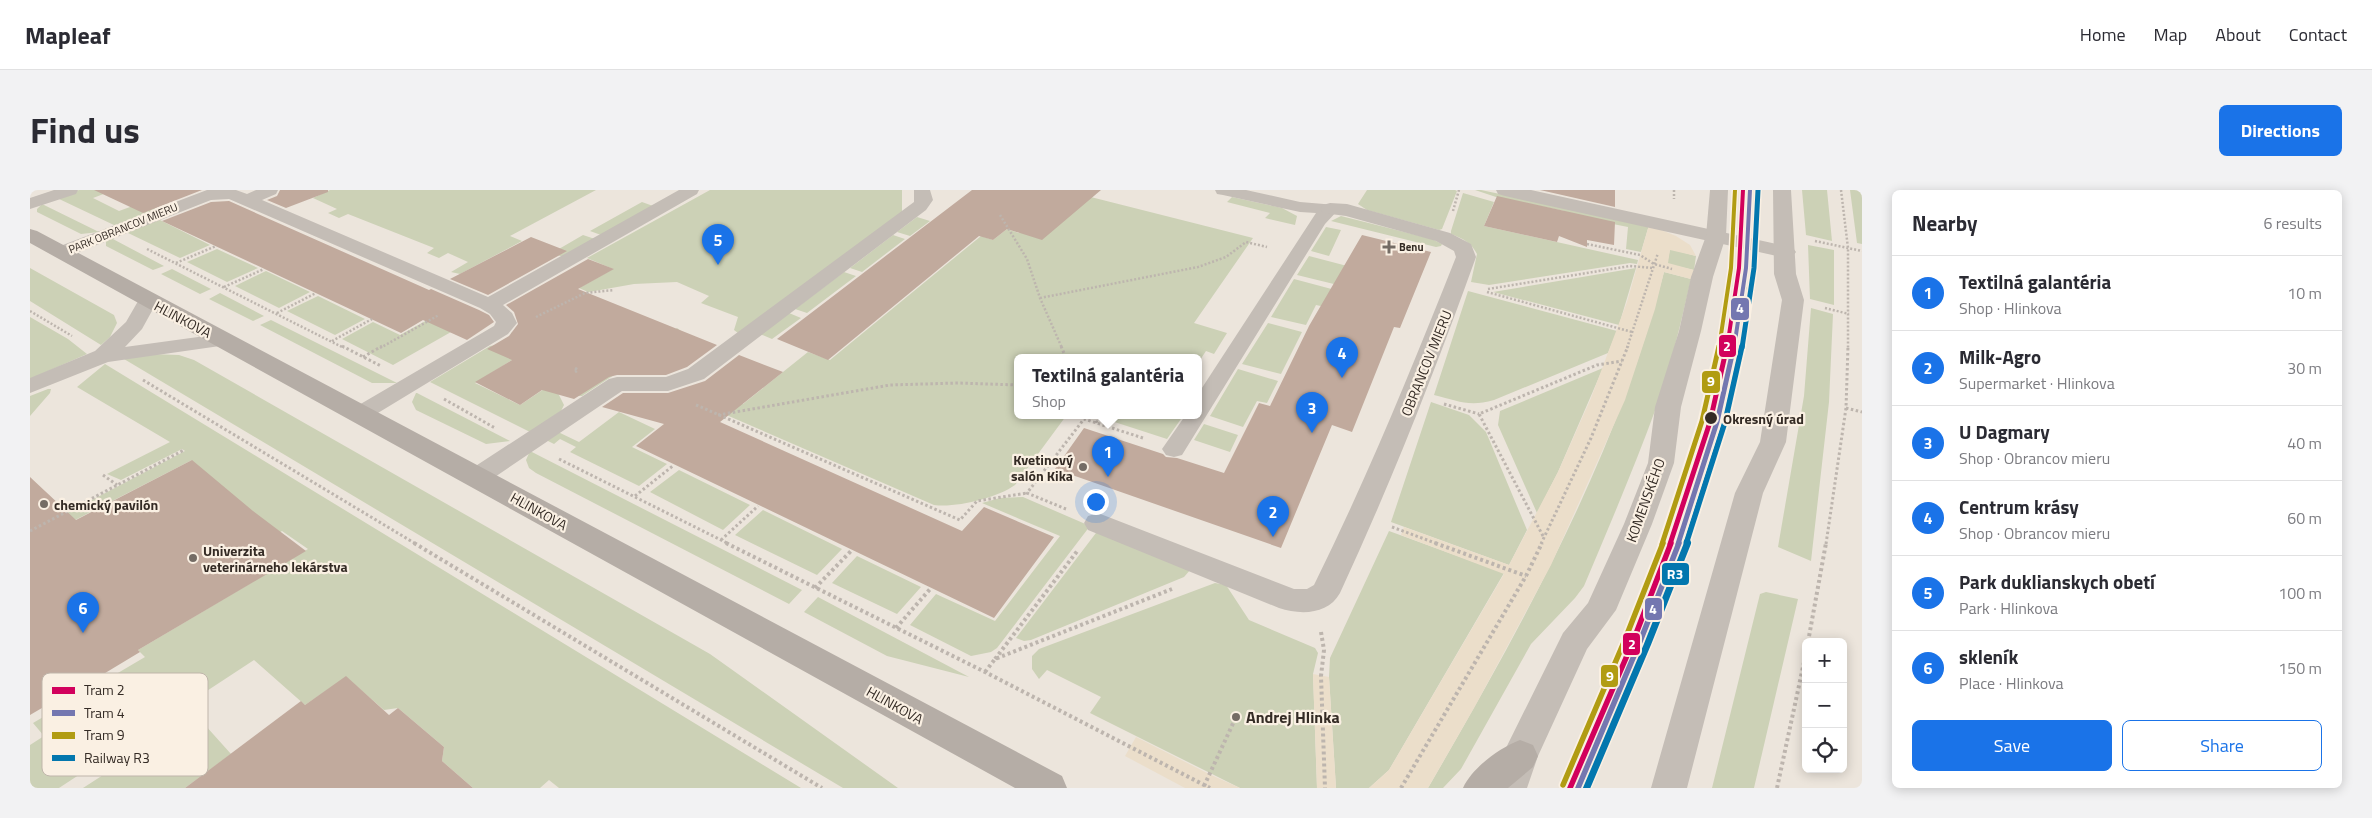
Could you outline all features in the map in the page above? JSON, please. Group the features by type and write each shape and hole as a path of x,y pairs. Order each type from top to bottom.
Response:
{"main road":[{"name":"HLINKOVA","path":"30,235 220,340 478,477 1048,788"},
{"path":"1482,788 1515,772"}],"street":[{"path":"1505,190 1527,192 1716,236 1785,244"},
{"name":"KOMENSKÉHO","path":"1515,772 1574,642 1600,610 1638,524 1658,472 1661,463 1668,407 1690,331 1702,277 1716,236 1718,190"},
{"path":"1669,788 1749,493 1773,442 1785,368 1793,300 1785,274 1782,190"},
{"name":"OBRANCOV MIERU","path":"1217,571 1290,600 1303,602 1315,600 1325,593 1362,516 1414,394 1466,257 1464,248 1443,237 1347,210 1336,200"},
{"path":"1098,523 1217,571"}],"lane":[{"path":"30,204 70,190"},
{"path":"247,200 270,190"},
{"path":"479,301 691,190"},
{"path":"478,477 617,384 668,384 682,381 696,374 908,216 924,200 922,190"},
{"name":"OBRANCOV MIERU","path":"1223,190 1300,207 1336,200"},
{"name":"PARK OBRANCOV MIERU","path":"62,252 208,195 230,194 479,301 502,312 507,322"},
{"path":"1202,406 1318,221 1336,200"},
{"path":"103,356 135,324 148,300"},
{"path":"360,414 501,330 507,322"},
{"path":"30,386 103,356 220,340"},
{"path":"1174,449 1194,419"}],"path":[{"path":"1809,638 1819,590 1846,408 1849,314 1848,248 1840,190"},
{"path":"1000,215 1027,259 1040,298 1064,354"},
{"path":"1040,298 1198,267 1226,257 1246,242 1297,254"},
{"path":"1587,244 1640,255 1654,264 1849,314"},
{"path":"1785,244 1848,248 1862,251"},
{"path":"176,263 216,246"},
{"path":"1401,788 1526,576 1591,438 1623,361 1660,248"},
{"path":"1632,332 1480,290 1630,266 1653,268"},
{"path":"224,288 264,269"},
{"path":"507,322 531,319 585,293 614,290"},
{"path":"276,313 316,293"},
{"path":"363,357 479,301"},
{"path":"30,311 822,788"},
{"path":"332,341 372,319"},
{"path":"1436,401 1480,414 1597,365 1623,361"},
{"path":"682,381 666,392 960,520 977,501 1027,493 1098,523 985,672 1210,788"},
{"path":"718,415 890,385 958,383 1014,385"},
{"path":"1846,408 1862,412"},
{"path":"1480,414 1544,536"},
{"path":"1027,493 1084,419 1174,449"},
{"path":"1096,419 1098,423"},
{"path":"30,531 184,450"},
{"path":"635,496 674,465"},
{"path":"103,476 117,485"},
{"path":"721,540 758,506"},
{"path":"1403,531 1526,576"},
{"path":"815,588 852,550"},
{"path":"995,659 1217,571"},
{"path":"896,628 931,588"},
{"path":"1324,650 1321,676 1325,788"},
{"path":"1777,788 1802,672"},
{"path":"1204,786 1236,717"}],"green space":[{"path":"79,190 114,190 93,198 119,211 152,199 155,203 155,211 116,226 57,198"},
{"path":"330,190 596,190 510,236 522,241 460,274 451,272 468,262 448,253 439,258 427,253 434,248 348,214 339,218 328,213 337,209 313,198"},
{"path":"710,190 902,190 902,213 738,333 734,330 738,317 701,303 709,296 677,282 634,284 589,292 568,304 657,342 677,328 681,331 582,396 575,396 511,337 511,333 567,301 588,292 579,288 613,269 587,258"},
{"path":"1063,190 1253,238 1194,323 1227,333 1214,354 1206,351 1202,357 1202,354 1014,354 1014,419 1064,419 1015,485 987,498 953,505 934,505 694,401 709,390 743,404 808,352 830,360 981,236 993,240 1007,229 1019,233"},
{"path":"1367,190 1457,191 1442,229 1439,230 1367,210 1358,204"},
{"path":"1475,190 1649,225 1641,252 1626,249 1628,227 1563,214 1564,211 1496,197"},
{"path":"1802,190 1827,190 1832,241 1806,235"},
{"path":"1850,190 1862,190 1862,244 1857,243"},
{"path":"1463,193 1494,202 1484,226 1638,260 1637,264 1630,263 1489,285 1471,282 1477,254 1463,239 1451,234"},
{"path":"1232,197 1282,208 1297,216 1295,225 1265,218 1270,213 1227,202"},
{"path":"642,202 653,206 601,235 590,231"},
{"path":"42,204 99,232 81,234 37,212 37,209"},
{"path":"1341,216 1432,239 1442,244 1436,247 1331,221"},
{"path":"917,217 930,221 910,236 897,232"},
{"path":"160,220 210,245 180,258 126,232"},
{"path":"1326,227 1341,230 1329,256 1311,251"},
{"path":"583,235 595,239 563,257 552,253"},
{"path":"893,235 905,239 862,272 850,268"},
{"path":"111,238 164,266 153,270 106,246 106,241"},
{"path":"1808,245 1834,250 1834,305 1810,299"},
{"path":"217,249 258,268 227,282 187,262"},
{"path":"1670,249 1696,256 1694,270 1667,264"},
{"path":"1309,256 1351,267 1342,286 1297,275"},
{"path":"30,268 114,315 117,323 110,337 101,345 30,301"},
{"path":"1636,268 1619,325 1493,292"},
{"path":"172,269 211,289 200,294 161,274"},
{"path":"266,271 310,292 279,308 235,286"},
{"path":"844,272 856,276 807,313 795,309"},
{"path":"1664,272 1691,279 1675,344 1648,430 1584,586 1531,644 1461,769 1443,788 1428,788 1532,601 1594,473 1621,407 1644,340"},
{"path":"1294,279 1339,291 1330,308 1316,305 1306,325 1271,317"},
{"path":"1468,291 1617,331 1608,353 1494,400 1470,403 1434,395"},
{"path":"220,293 264,316 253,321 209,299"},
{"path":"318,296 365,319 335,335 287,311"},
{"path":"1811,308 1833,314 1829,402 1811,561 1778,547 1804,396"},
{"path":"442,312 451,332 393,365 342,339 373,322 400,335"},
{"path":"789,313 801,318 772,339 760,334"},
{"path":"30,317 68,339 87,354 30,379"},
{"path":"271,320 397,383 372,383 260,325"},
{"path":"1268,323 1302,332 1281,374 1242,364"},
{"path":"497,345 520,355 475,383 520,405 553,383 564,405 561,411 530,432 430,382 490,346"},
{"path":"151,354 179,355 194,360 710,654 898,788 843,788 124,359"},
{"path":"105,364 801,788 559,788 549,780 540,788 473,788 442,761 444,747 398,708 384,710 346,677 305,705 254,660 208,690 208,673 118,673 145,657 138,650 308,549 282,531 126,621 192,460 44,536 37,529 185,451 182,449 121,480 107,474 170,442 77,387"},
{"path":"1603,368 1558,472 1537,513 1498,425 1500,411"},
{"path":"1238,369 1278,381 1267,403 1257,401 1243,427 1210,416"},
{"path":"51,389 50,393 30,416 30,396"},
{"path":"416,393 510,441 486,444 416,410 412,402"},
{"path":"1431,402 1469,415 1486,432 1527,530 1509,565 1391,522"},
{"path":"619,412 655,429 632,447 667,464 639,486 570,452 576,447 560,439 554,444 544,439 556,431 579,442"},
{"path":"1105,419 1181,419 1167,439"},
{"path":"1204,424 1238,435 1230,452 1194,440"},
{"path":"530,451 802,590 789,604 536,473 529,468 526,460"},
{"path":"679,470 750,505 723,530 650,492"},
{"path":"1023,497 1090,526 997,648 991,652 971,656 910,625 936,594 995,621 1060,536 982,503 1000,498"},
{"path":"763,510 842,549 817,575 735,535"},
{"path":"1099,529 1191,569 1184,577 1031,640 1024,641 1016,638"},
{"path":"1389,531 1504,573 1389,770 1369,788 1336,788 1329,677 1330,658"},
{"path":"857,556 921,587 897,614 832,583"},
{"path":"1215,583 1226,585 1249,620 1315,648 1318,653 1313,674 1317,788 1240,788 1090,713 1101,697 1047,670 1039,679 1032,669 1032,656 1039,649"},
{"path":"1766,592 1798,599 1754,788 1712,788 1760,594"},
{"path":"818,597 969,677 887,656 804,612"},
{"path":"42,718 42,734 33,723"},
{"path":"208,728 231,754 208,771"},
{"path":"42,737 42,776 77,776 59,788 30,788 30,745"},
{"path":"102,776 201,776 185,788 83,788"}],"shaded area":[{"path":"1649,225 1676,236 1690,245 1696,256 1670,250 1668,263 1694,270 1691,279 1664,272 1655,309 1625,400 1551,565 1474,708 1428,788 1369,788 1389,770 1504,574 1401,535 1404,527 1509,565 1558,472 1591,398 1627,302"},
{"path":"1313,674 1329,677 1336,788 1317,788"},
{"path":"1136,737 1240,788 1185,788 1125,756"}],"building":[{"path":"94,190 202,190 143,213"},
{"path":"280,190 328,190 328,192 286,208 267,200 277,196"},
{"path":"972,190 1101,190 1042,240 1007,229 993,240 979,236 828,360 777,339"},
{"path":"1540,190 1615,190 1615,207"},
{"path":"1497,196 1615,222 1614,245 1587,240 1587,247 1559,236 1557,242 1484,226"},
{"path":"229,201 429,290 431,289 479,310 489,315 494,322 467,340 423,320 401,333 162,221 211,202"},
{"path":"1362,235 1431,252 1400,328 1394,327 1352,432 1332,425 1281,548 1055,469 1084,428 1163,454 1166,457 1177,458 1224,473 1259,403 1270,406 1309,326"},
{"path":"531,237 567,251 488,295 450,279"},
{"path":"588,259 614,269 578,289 717,345 687,367 666,375 617,375 609,377 574,399 542,390 520,405 475,382 512,360 487,349 509,336 518,324 514,312 506,305"},
{"path":"739,355 783,372 720,422 962,531 984,507 1054,537 994,618 636,446 664,424 602,407 623,393 668,393 705,381"},
{"path":"192,460 253,511 306,551 138,650 140,652 105,673 42,673 42,708 30,715 30,477 76,520"},
{"path":"346,676 389,715 398,708 444,747 442,761 473,788 185,788 201,776 208,776 208,771 301,701 305,705"}],"tram line":[{"name":"9","path":"1563,785 1653,569 1702,421 1720,345 1731,268 1735,190"},
{"name":"2","path":"1570,788 1661,571 1687,497 1710,422 1728,346 1739,268 1743,190"},
{"name":"4","path":"1578,788 1668,571 1695,497 1717,422 1735,346 1746,268 1750,190"}],"rail line":[{"name":"R3","path":"1586,788 1676,571 1703,497 1725,422 1743,346 1754,268 1758,190"}],"place":[{"name":"Benu","path":"1389,247"},
{"name":"Park duklianskych obetí","path":"718,265"},
{"name":"Centrum krásy","path":"1342,378"},
{"name":"Okresný úrad","path":"1711,418"},
{"name":"U Dagmary","path":"1312,433"},
{"name":"Kvetinový salón Kika","path":"1083,467"},
{"name":"Textilná galantéria","path":"1108,477"},
{"name":"chemický pavilón","path":"44,504"},
{"name":"Milk-Agro","path":"1273,537"},
{"name":"Univerzita veterinárneho lekárstva","path":"193,558"},
{"name":"skleník","path":"83,633"},
{"name":"Andrej Hlinka","path":"1236,717"}]}
